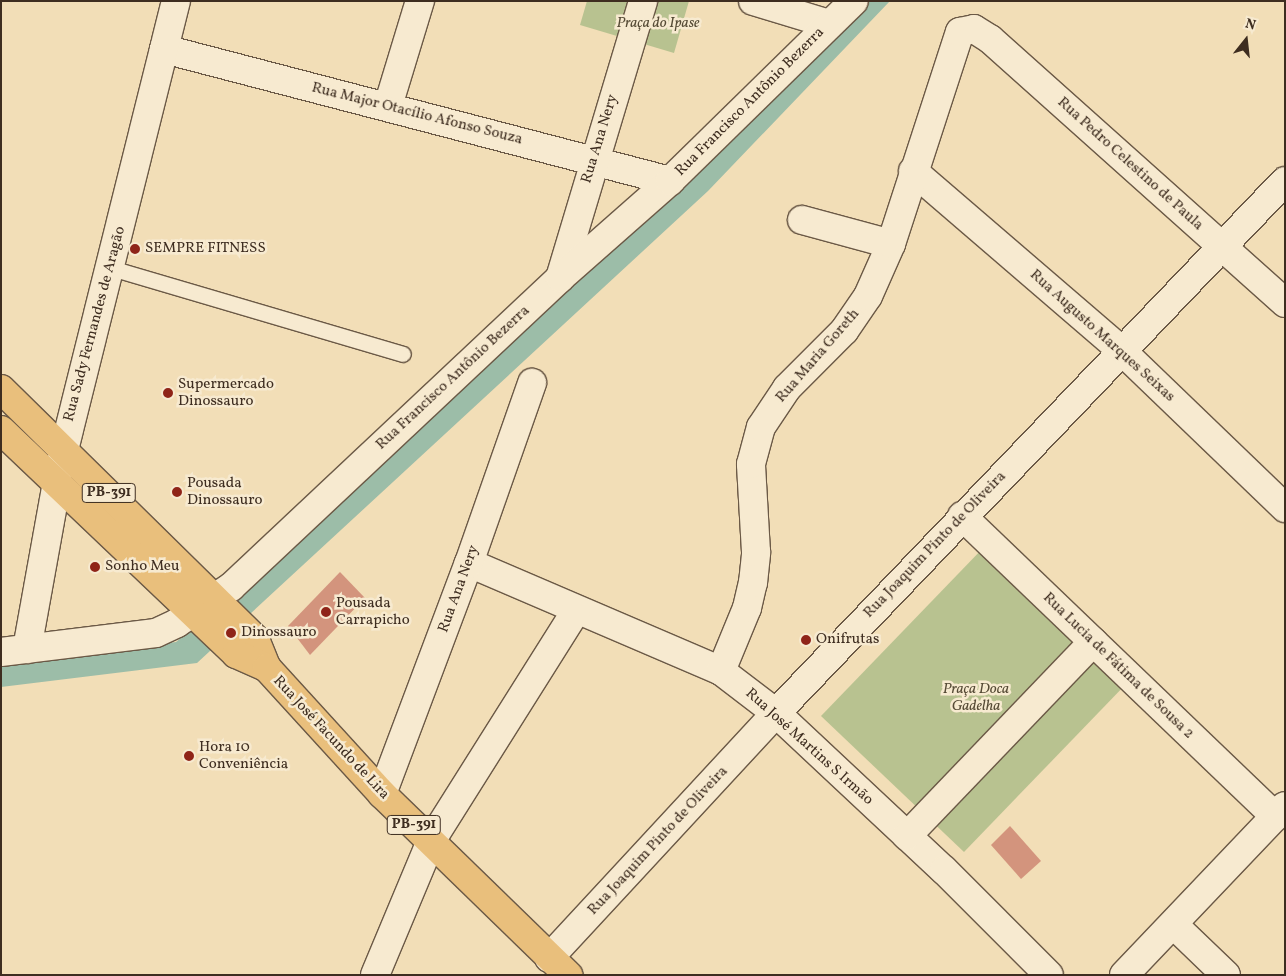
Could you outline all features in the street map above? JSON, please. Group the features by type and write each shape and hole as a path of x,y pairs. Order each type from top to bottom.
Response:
{"main road":[{"name":"PB-391","path":"1,389 63,446 209,610"},
{"name":"PB-391","path":"1,430 57,482 209,610"},
{"name":"Rua José Facundo de Lira","path":"209,610 266,668 382,794 559,966"}],"street":[{"name":"Rua Sady Fernandes de Aragão","path":"14,651 57,482 63,446 111,268 176,1"},
{"path":"388,106 420,1"},
{"name":"Rua Ana Nery","path":"560,278 593,159 643,1"},
{"path":"753,1 829,24"},
{"name":"Rua Francisco Antônio Bezerra","path":"14,651 156,632 209,610 560,278 670,181 854,1"},
{"name":"Rua Maria Goreth","path":"721,671 747,608 752,584 756,552 751,464 760,427 787,388 858,314 891,244 955,40 966,29 974,29"},
{"name":"Rua Pedro Celestino de Paula","path":"974,29 990,39 1285,302"},
{"name":"Rua Major Otacílio Afonso Souza","path":"164,49 593,159 670,181"},
{"name":"Rua Augusto Marques Seixas","path":"913,171 1121,350 1285,508"},
{"name":"Rua Joaquim Pinto de Oliveira","path":"559,966 776,713 962,516 1285,181"},
{"path":"802,220 891,244"},
{"name":"Rua Ana Nery","path":"382,794 469,563 532,383"},
{"name":"Rua Lucia de Fátima de Sousa 2","path":"962,516 1093,642 1280,811"},
{"name":"Rua José Martins S Irmão","path":"469,563 576,611 721,671 776,713 907,836 1048,975"},
{"path":"375,975 431,841 576,611"},
{"path":"907,836 1093,642"},
{"path":"1124,975 1174,925 1280,811"},
{"path":"1174,925 1226,975"}],"lane":[{"path":"111,268 403,354"}],"green space":[{"name":"Praça do Ipase","path":"587,1 689,1 674,53 580,25"},
{"name":"Praça Doca Gadelha","path":"985,546 1128,682 964,852 821,716"}],"shaded area":[{"path":"865,1 890,1 708,191 197,663 1,687 1,663 176,642 209,614"}],"building":[{"name":"Pousada Carrapicho","path":"340,572 365,598 310,655 288,626"},
{"path":"1010,826 1041,861 1021,879 991,845"}],"place":[{"name":"SEMPRE FITNESS","path":"135,249"},
{"name":"Supermercado Dinossauro","path":"168,393"},
{"name":"Pousada Dinossauro","path":"177,492"},
{"name":"Sonho Meu","path":"95,567"},
{"name":"Pousada Carrapicho","path":"326,612"},
{"name":"Dinossauro","path":"231,633"},
{"name":"Onifrutas","path":"806,640"},
{"name":"Hora 10 Conveniência","path":"189,756"}]}
